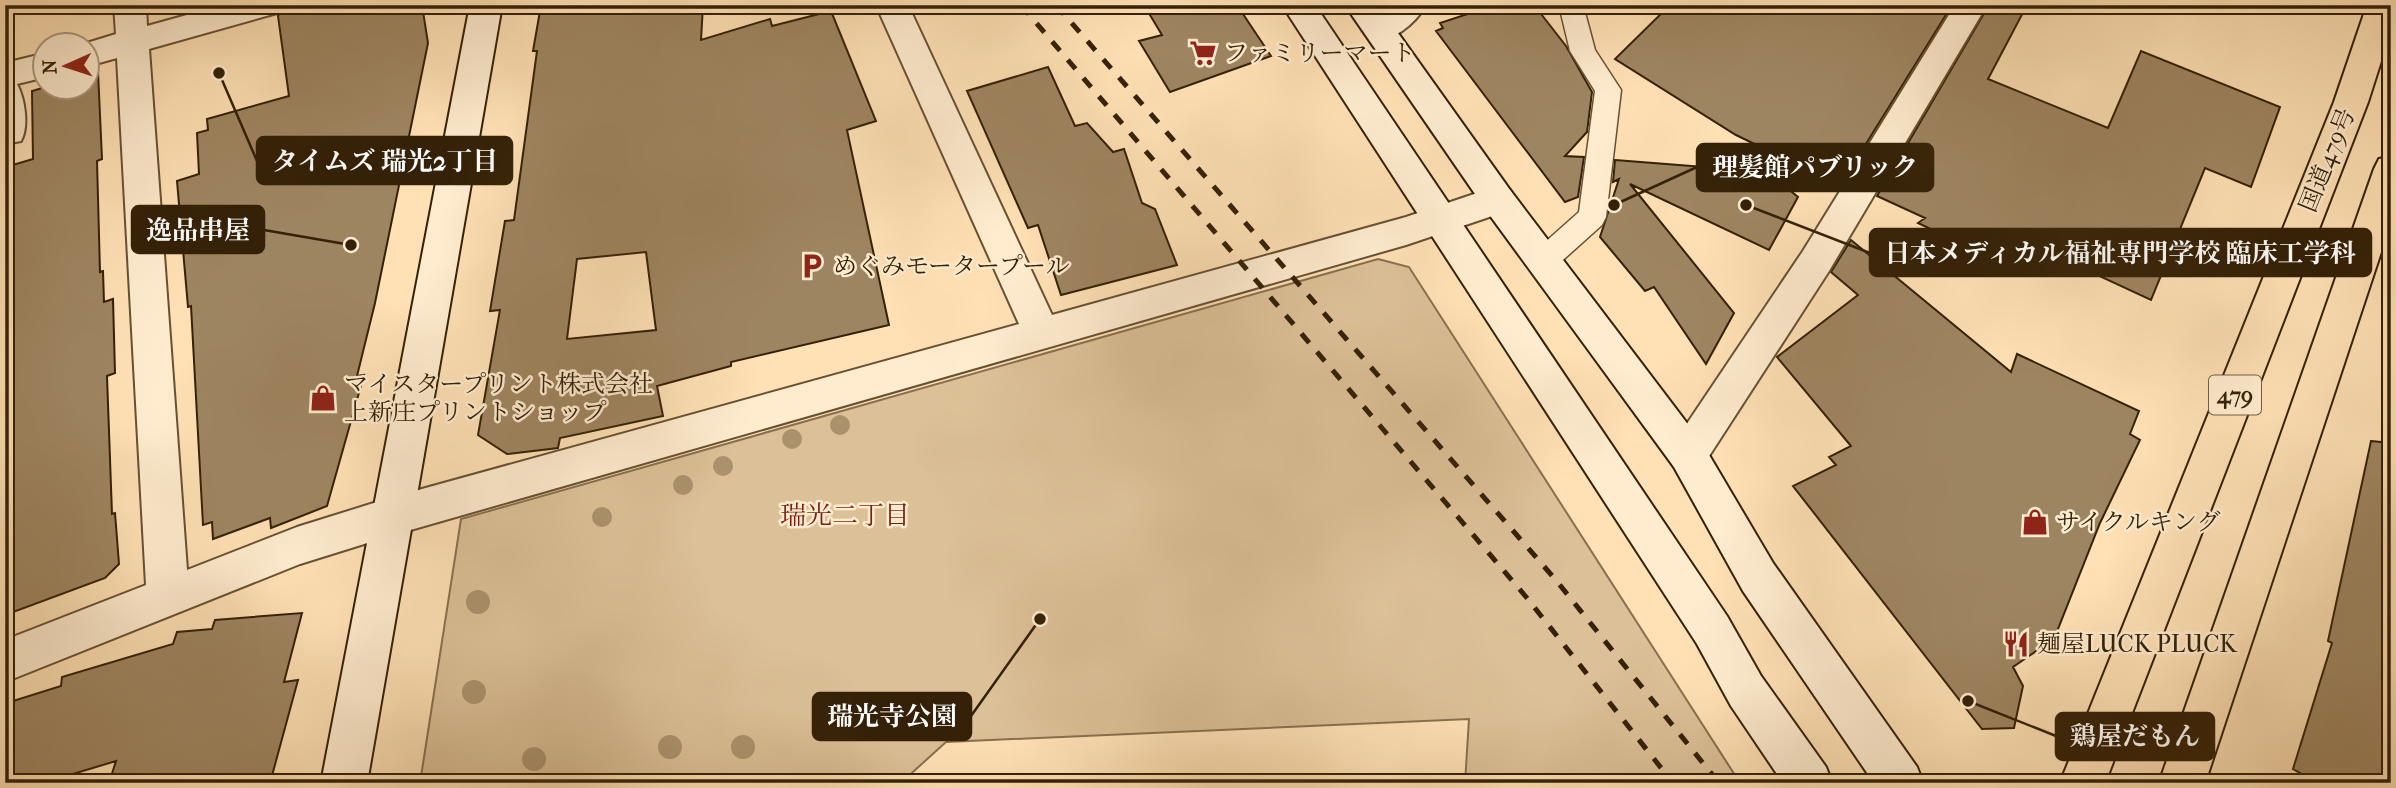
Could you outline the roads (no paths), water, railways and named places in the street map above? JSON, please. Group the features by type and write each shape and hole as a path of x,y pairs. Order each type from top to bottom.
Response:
{"highway":[{"name":"国道479号","path":"2082,783 2351,102 2383,5"},
{"path":"2182,783 2391,169"}],"street":[{"path":"130,5 168,599"},
{"path":"102,50 265,5"},
{"path":"344,783 413,392 486,5"},
{"path":"892,5 1042,334"},
{"path":"1298,5 1712,630 1746,691 1810,783"},
{"path":"1410,5 1371,17 1498,200 1688,455 1758,577 1901,783"},
{"path":"1688,455 1816,261 1971,5"},
{"path":"5,75 32,68"},
{"path":"5,92 9,132"},
{"path":"5,661 297,546 393,516 1442,220 1498,200"}],"lane":[{"path":"1544,260 1592,217 1608,90 1583,51 1571,5"}],"railway":[{"path":"1021,5 1527,598 1673,783"},
{"path":"1056,5 1555,579 1719,783"}],"place":[{"name":"ファミリーマート","path":"1203,53"},
{"name":"タイムズ 瑞光2丁目","path":"219,73"},
{"name":"理髪館パブリック","path":"1614,205"},
{"name":"日本メディカル福祉専門学校 臨床工学科","path":"1746,205"},
{"name":"逸品串屋","path":"351,245"},
{"name":"めぐみモータープール","path":"812,266"},
{"name":"マイスタープリント株式会社 上新庄プリントショップ","path":"323,398"},
{"name":"サイクルキング","path":"2035,522"},
{"name":"瑞光寺公園","path":"1040,619"},
{"name":"麺屋LUCK PLUCK","path":"2016,644"},
{"name":"鶏屋だもん","path":"1968,701"}],"district":[{"name":"瑞光二丁目","path":"845,515"}]}
